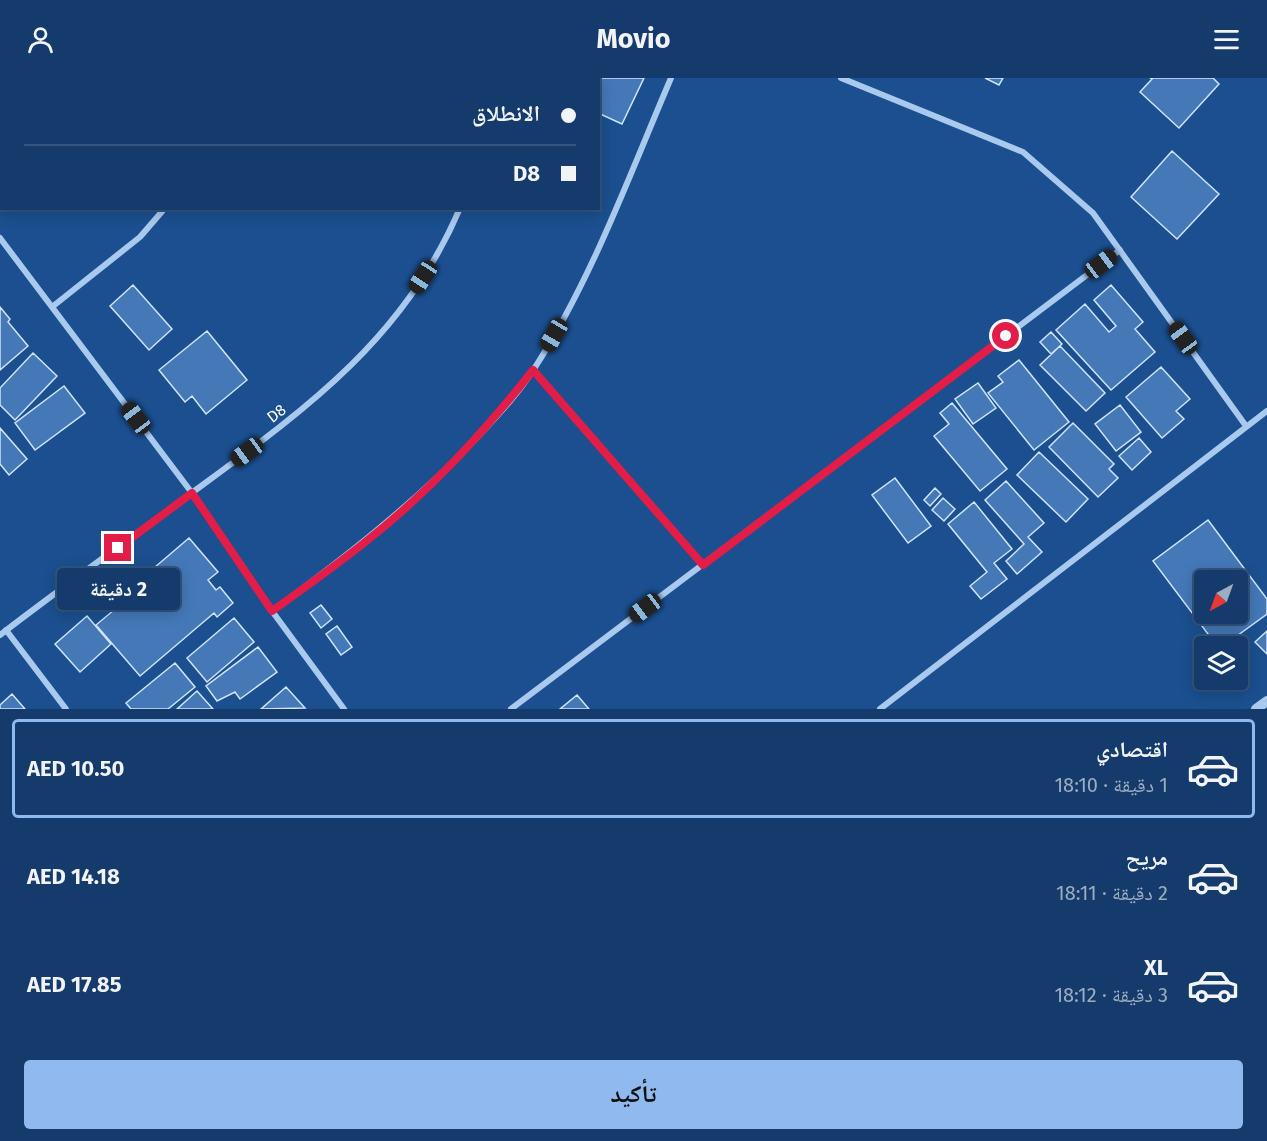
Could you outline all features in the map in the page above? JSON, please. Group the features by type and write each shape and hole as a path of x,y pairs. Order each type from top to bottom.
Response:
{"street":[{"path":"272,611 364,543 416,498 500,413 533,370 594,259 671,78"},
{"path":"841,78 1023,152 1093,213 1246,426"},
{"path":"52,307 140,237 163,210"},
{"name":"D8","path":"3,632 192,493 316,398 361,357 404,307 432,262 459,210"},
{"path":"0,238 192,493 272,611 344,709"},
{"path":"512,709 1120,250"},
{"path":"533,370 703,565"},
{"path":"880,709 1267,411"},
{"path":"3,632 66,709"},
{"path":"1256,709 1267,700"}],"building":[{"path":"600,78 644,78 622,124 600,114"},
{"path":"985,78 1003,78 999,85"},
{"path":"1150,78 1213,78 1219,84 1179,128 1140,92 1152,79"},
{"path":"1172,151 1219,194 1177,239 1131,197"},
{"path":"133,285 172,329 149,350 110,306"},
{"path":"1111,285 1143,322 1135,329 1155,352 1111,390 1056,330 1085,304 1109,332 1116,326 1094,300"},
{"path":"0,307 10,319 8,322 28,346 0,370"},
{"path":"207,331 247,380 206,414 192,396 185,402 159,370"},
{"path":"1051,332 1062,344 1051,354 1040,342"},
{"path":"1060,346 1105,393 1086,411 1040,365"},
{"path":"33,353 57,376 15,420 0,405 0,388"},
{"path":"1019,360 1069,422 1034,450 988,393 1003,382 998,376"},
{"path":"1161,367 1190,399 1176,411 1184,419 1162,438 1126,397"},
{"path":"978,383 996,408 973,424 955,399"},
{"path":"64,386 85,413 35,450 15,423"},
{"path":"952,403 1007,469 980,491 934,436 949,424 940,413"},
{"path":"1120,405 1141,432 1116,451 1095,424"},
{"path":"1073,423 1114,464 1109,469 1118,478 1098,497 1049,447"},
{"path":"0,428 27,459 9,475 0,464"},
{"path":"1139,438 1151,452 1132,470 1119,456"},
{"path":"1039,452 1088,499 1066,522 1017,475"},
{"path":"895,478 931,526 908,543 872,495"},
{"path":"1006,481 1044,523 1028,537 1042,552 1017,574 1006,561 1024,544 985,500"},
{"path":"935,488 941,494 930,506 924,500"},
{"path":"943,498 955,509 944,521 932,510"},
{"path":"974,502 1012,549 994,563 1007,579 981,599 970,586 987,572 948,524"},
{"path":"1208,520 1245,570 1194,570 1194,615 1153,561"},
{"path":"189,538 218,572 208,580 216,590 220,587 233,603 217,617 214,613 140,676 96,625 138,590 134,585"},
{"path":"1248,574 1267,599 1267,614 1237,636 1209,636 1200,624 1248,624"},
{"path":"321,605 332,619 321,628 310,613"},
{"path":"87,616 111,644 80,672 55,644"},
{"path":"234,618 254,642 207,682 187,658"},
{"path":"337,626 352,647 341,655 326,634"},
{"path":"1267,631 1267,654 1255,642"},
{"path":"258,647 277,672 240,699 235,692 217,701 206,686"},
{"path":"175,663 195,687 168,709 131,709 126,703"},
{"path":"286,687 305,708 261,709"},
{"path":"197,691 213,709 177,709"},
{"path":"12,694 25,709 0,709 0,705"},
{"path":"577,695 589,709 560,709"}],"route":[{"path":"118,548 192,493 272,611 364,543 416,498 500,413 533,370 703,565 1006,336"}]}
